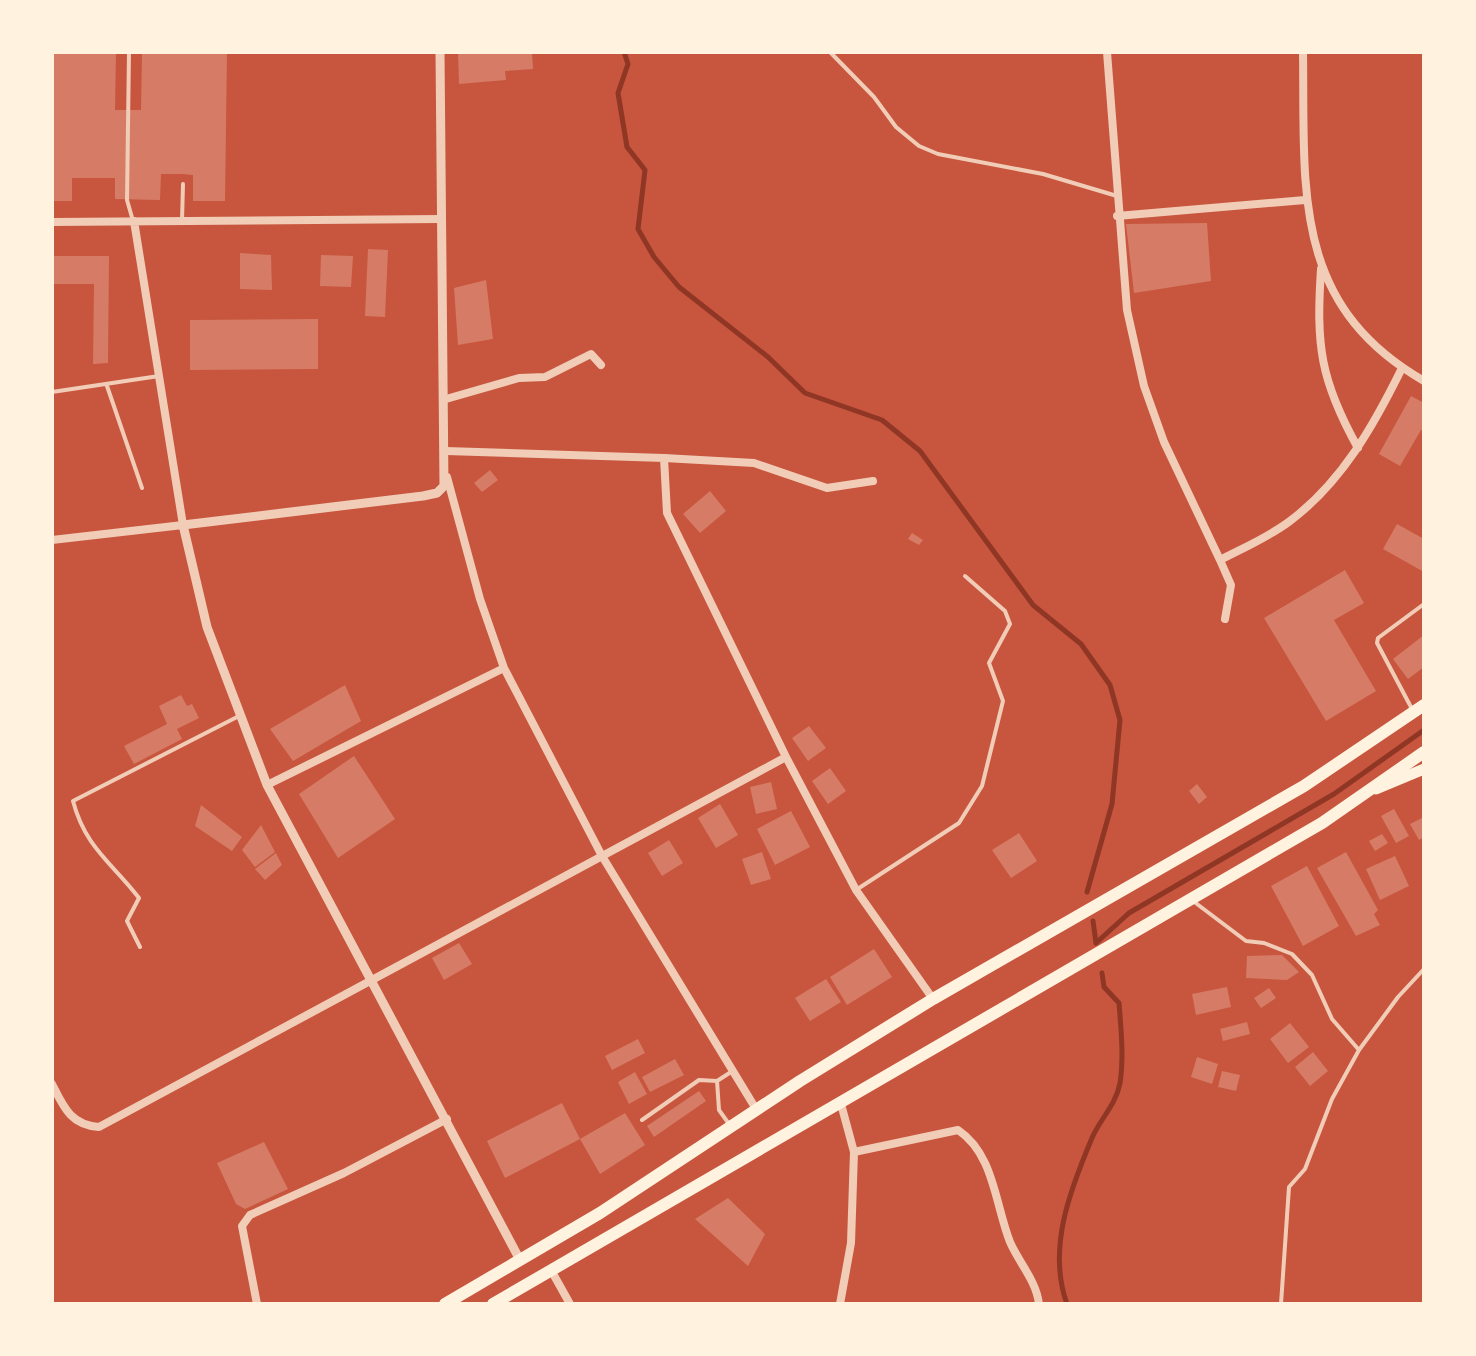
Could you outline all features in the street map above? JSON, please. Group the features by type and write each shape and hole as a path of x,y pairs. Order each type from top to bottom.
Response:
{"main road":[{"path":"445,1304 644,1185 756,1109 933,999 1304,786 1419,709"},
{"path":"493,1304 1191,900 1375,789 1424,752"},
{"path":"1375,789 1424,769"}],"street":[{"path":"440,52 447,477 480,599 504,668 602,856 756,1109"},
{"path":"1107,52 1117,216 1127,310 1144,386 1164,442 1231,585 1225,619"},
{"path":"1303,52 1305,200 1321,269 1340,304 1365,339 1424,381"},
{"path":"1117,216 1305,200"},
{"path":"52,222 441,219"},
{"path":"134,221 183,525 207,627 267,785 520,1260"},
{"path":"1321,269 1318,320 1321,365 1336,409 1358,448"},
{"path":"446,399 519,378 545,377 591,354 601,365"},
{"path":"1220,560 1289,522 1370,432 1402,368"},
{"path":"446,451 754,463 827,488 873,481"},
{"path":"664,458 667,513 786,757 856,890 933,999"},
{"path":"52,540 423,496 437,493 447,477"},
{"path":"267,785 504,668"},
{"path":"52,1084 67,1113 81,1125 99,1127 786,757"},
{"path":"840,1304 851,1243 854,1152 841,1104"},
{"path":"257,1304 242,1226 250,1215 344,1173 447,1119"},
{"path":"854,1152 958,1130 972,1139 985,1161 1011,1242 1038,1292 1039,1304"},
{"path":"551,1270 570,1304"}],"lane":[{"path":"129,52 127,200 134,221"},
{"path":"830,52 874,97 896,127 919,146 938,154 1043,174 1117,196"},
{"path":"182,221 183,184"},
{"path":"52,392 159,376"},
{"path":"107,386 142,488"},
{"path":"856,890 959,823 982,786 1003,701 989,663 1010,624 1005,611 965,576"},
{"path":"1419,709 1377,643 1378,638 1424,604"},
{"path":"140,947 127,921 139,898 118,871 102,861 79,824 73,801 241,715"},
{"path":"1191,900 1246,941 1272,945 1292,954 1312,975 1332,1019 1359,1050"},
{"path":"1281,1304 1289,1187 1305,1169 1332,1099 1359,1050 1398,997 1424,969"},
{"path":"642,1120 699,1080 717,1081 733,1071"},
{"path":"717,1081 719,1110 730,1126"}],"building":[{"path":"52,52 116,52 115,110 141,110 142,52 227,52 225,201 193,201 193,175 161,174 160,200 115,199 115,178 72,178 72,201 52,201"},
{"path":"458,52 532,52 533,69 505,71 506,80 459,84"},
{"path":"1207,223 1211,281 1134,293 1126,224"},
{"path":"368,249 388,250 385,317 365,316"},
{"path":"240,253 271,255 272,290 240,289"},
{"path":"321,255 353,256 351,287 320,286"},
{"path":"52,256 109,256 108,363 93,364 94,284 52,284"},
{"path":"486,280 493,339 458,345 454,288"},
{"path":"318,319 318,369 190,370 190,320"},
{"path":"1411,396 1424,403 1424,431 1421,430 1400,466 1379,454"},
{"path":"490,470 498,480 482,492 474,483"},
{"path":"710,491 726,511 700,533 683,514"},
{"path":"1397,524 1424,539 1424,572 1383,549"},
{"path":"912,533 923,540 919,545 908,539"},
{"path":"1345,570 1364,603 1334,620 1376,691 1326,721 1264,618"},
{"path":"1424,635 1424,667 1408,679 1393,659"},
{"path":"345,685 361,721 293,761 270,729"},
{"path":"181,695 187,706 192,704 199,718 177,729 182,739 134,764 124,746 167,724 159,706"},
{"path":"809,726 826,748 808,761 792,738"},
{"path":"354,756 395,819 338,858 299,794"},
{"path":"830,768 846,791 828,804 812,781"},
{"path":"771,782 777,809 756,814 750,787"},
{"path":"1197,784 1207,797 1199,804 1189,791"},
{"path":"720,804 738,835 716,848 698,818"},
{"path":"201,805 242,837 232,851 195,826"},
{"path":"1394,809 1409,836 1396,843 1381,816"},
{"path":"791,811 810,847 775,865 757,829"},
{"path":"1424,817 1424,837 1419,840 1410,824"},
{"path":"261,825 275,852 255,867 242,850"},
{"path":"1019,833 1037,861 1011,878 992,850"},
{"path":"1382,834 1388,843 1375,851 1369,841"},
{"path":"669,840 683,863 662,876 648,853"},
{"path":"762,852 771,879 751,885 742,859"},
{"path":"1346,852 1378,910 1374,914 1380,925 1356,936 1317,868"},
{"path":"276,853 282,865 265,880 255,869"},
{"path":"1395,856 1409,886 1380,900 1366,869"},
{"path":"1307,866 1339,926 1303,946 1271,886"},
{"path":"459,943 472,964 444,980 432,958"},
{"path":"874,949 892,977 847,1005 830,977"},
{"path":"1282,955 1299,972 1287,980 1246,978 1247,956"},
{"path":"826,979 841,1002 810,1021 795,998"},
{"path":"1227,987 1231,1007 1196,1015 1192,994"},
{"path":"1269,988 1276,998 1261,1008 1254,998"},
{"path":"1247,1022 1250,1034 1223,1041 1220,1029"},
{"path":"1290,1023 1309,1047 1288,1063 1270,1039"},
{"path":"638,1039 645,1053 612,1070 605,1056"},
{"path":"1313,1052 1328,1071 1310,1086 1295,1067"},
{"path":"1197,1057 1218,1064 1212,1084 1191,1077"},
{"path":"675,1059 684,1075 650,1092 642,1077"},
{"path":"1222,1071 1240,1075 1236,1091 1218,1087"},
{"path":"635,1072 647,1094 629,1104 618,1082"},
{"path":"699,1091 706,1101 654,1137 647,1126"},
{"path":"562,1103 580,1139 505,1178 487,1141"},
{"path":"625,1113 645,1145 600,1174 580,1139"},
{"path":"264,1142 288,1189 245,1209 236,1204 217,1163"},
{"path":"728,1198 765,1234 748,1266 695,1219"}],"waterway":[{"path":"624,52 628,64 618,93 627,147 645,170 638,229 654,257 679,287 768,357 805,393 882,420 920,451 1033,605 1081,644 1110,685 1120,720 1112,804 1087,892"},
{"path":"1096,943 1129,913 1334,794 1424,730"},
{"path":"1093,921 1096,943"},
{"path":"1067,1304 1059,1262 1069,1199 1095,1131 1115,1098 1120,1083 1122,1043 1119,1003 1104,987 1102,973"}]}
